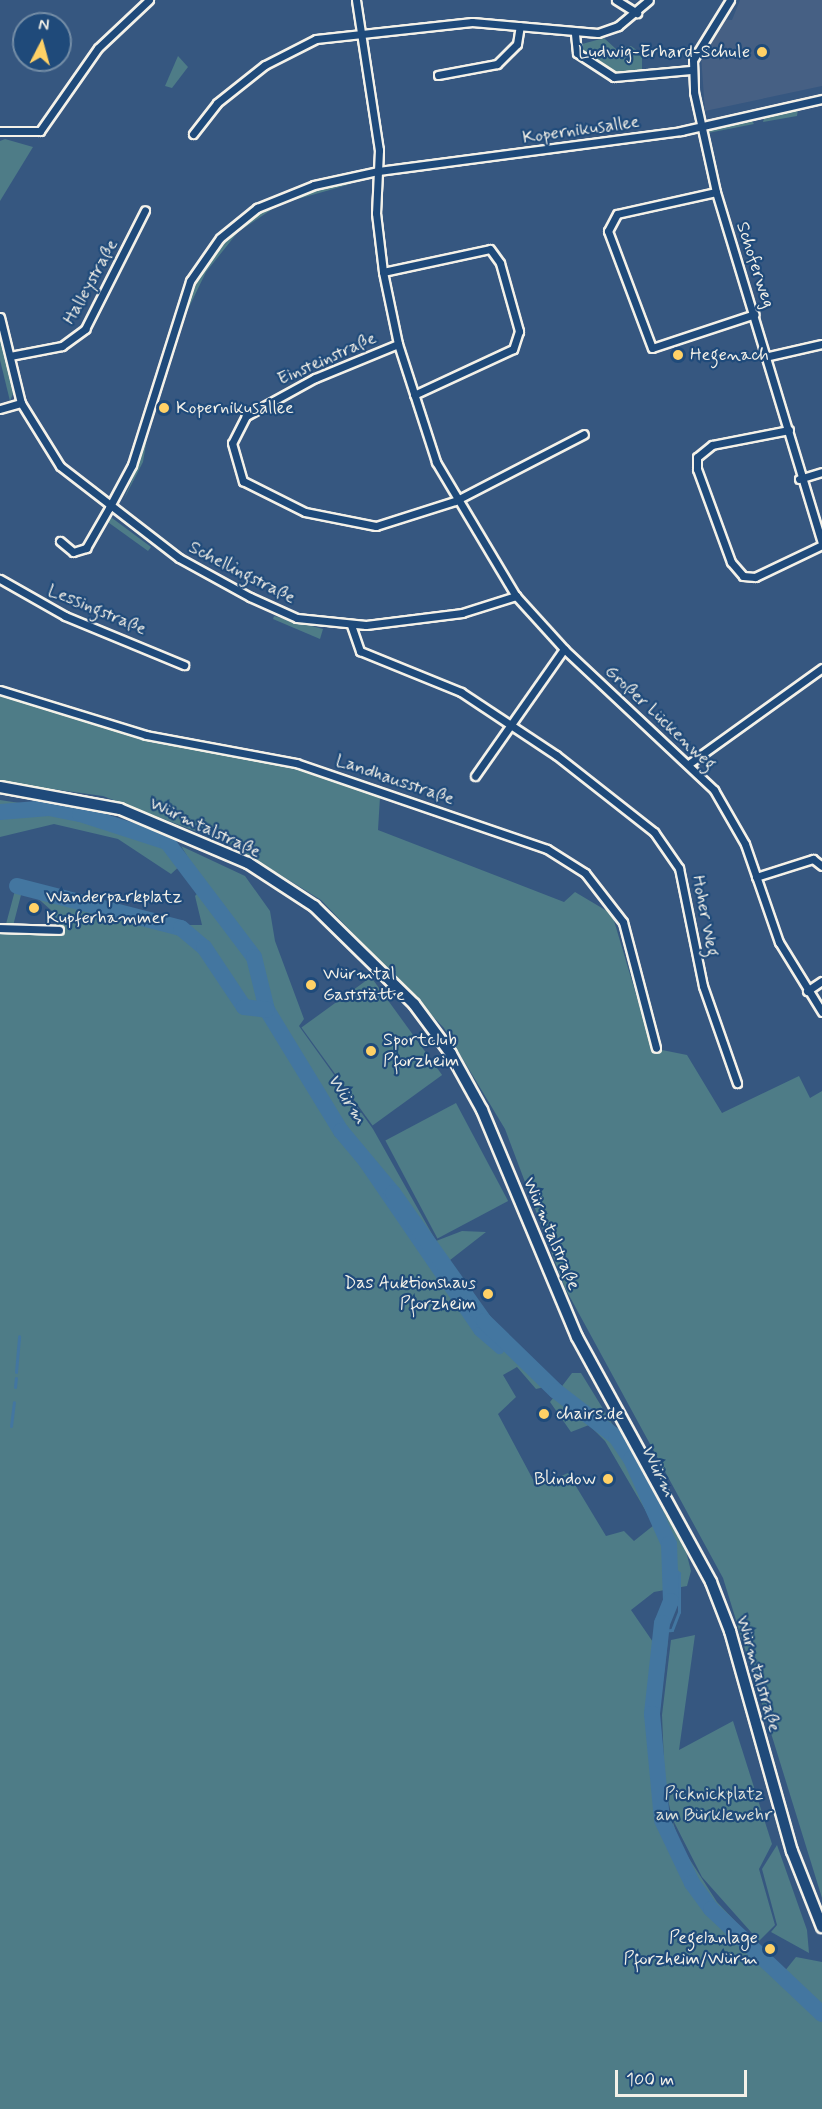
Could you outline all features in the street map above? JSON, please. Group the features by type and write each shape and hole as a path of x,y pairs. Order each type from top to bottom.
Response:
{"main road":[{"name":"Würmtalstraße","path":"0,787 120,809 248,863 314,906 414,1004 451,1054 482,1110 577,1337 703,1563 730,1631 792,1851 822,1927"}],"street":[{"path":"0,131 40,131 98,48 148,0"},
{"name":"Großer Lückenweg","path":"356,0 378,171 383,272 398,344 436,462 455,501 516,596 564,649 690,763 731,818 756,877 779,942 822,1012"},
{"path":"616,0 637,13"},
{"path":"193,134 217,103 265,65 316,39 361,30 472,22 575,34 618,26 637,13 649,0"},
{"path":"575,34 577,53 603,74 627,77 691,70 698,46 730,0"},
{"path":"438,75 497,64 517,44 520,26"},
{"name":"Schoferweg","path":"691,70 716,192 769,356 799,478 822,545"},
{"name":"Kopernikusallee","path":"110,508 132,465 180,307 209,250 243,216 271,200 378,171 702,126 822,99"},
{"path":"716,192 617,214 608,231 652,348 755,314"},
{"name":"Halleystraße","path":"10,356 62,346 85,329 146,210"},
{"path":"383,272 490,249 501,262 519,331 513,349 414,395"},
{"name":"Schellingstraße","path":"0,316 21,404 60,466 110,508 179,558 250,597 297,618 351,625 430,619 516,596"},
{"name":"Einsteinstraße","path":"398,344 315,378 246,416 234,433 237,469 243,481 273,500 360,527 393,523 455,501"},
{"path":"769,356 822,344"},
{"path":"0,409 21,404"},
{"path":"789,430 712,445 697,457 697,469 731,562 743,576 754,577 822,545"},
{"path":"455,501 584,434"},
{"path":"799,478 822,472"},
{"path":"60,541 73,552 86,548 110,508"},
{"name":"Lessingstraße","path":"0,579 65,616 184,665"},
{"name":"Hoher Weg","path":"351,625 360,651 461,692 654,832 670,853 685,884 703,986 722,1053 737,1083"},
{"path":"475,776 508,724 564,649"},
{"path":"690,763 822,668"},
{"name":"Landhausstraße","path":"0,690 146,735 296,762 547,849 585,873 623,922 656,1048"},
{"path":"756,877 813,860 822,866"},
{"path":"0,928 59,930"},
{"path":"807,991 822,981"}],"shaded area":[{"name":"Ludwig-Erhard-Schule","path":"740,0 822,0 822,86 705,111 701,56 722,19 732,20"}],"green space":[{"path":"604,38 616,49 631,46 642,54 642,72 609,72 581,53 582,44"},
{"path":"178,56 188,67 172,88 165,86"},
{"path":"798,109 797,116 763,122 765,115"},
{"path":"750,118 754,124 708,133 707,128"},
{"path":"5,139 33,147 0,201 0,141"},
{"path":"351,184 280,204 238,232 206,272 177,332 200,273 238,226 265,208 309,190"},
{"path":"0,335 14,391 10,401 0,360"},
{"path":"148,432 143,462 124,499 136,471"},
{"path":"108,515 151,547 148,551 105,520"},
{"path":"274,616 323,629 320,639 273,619"},
{"path":"0,693 150,742 298,767 380,797 378,830 564,902 575,892 612,914 652,1048 687,1055 722,1113 799,1076 810,1098 822,1091 822,1898 723,1578 565,1288 505,1129 444,1028 321,900 232,845 103,796 0,782"},
{"path":"0,800 20,803 32,808 0,811"},
{"path":"47,810 144,834 182,864 171,874 118,839 54,824 0,837 0,819"},
{"path":"181,846 245,876 270,911 275,941 304,1019 299,1026 373,1129 436,1241 462,1231 486,1232 445,1264 479,1309 553,1385 536,1389 517,1367 503,1375 516,1397 498,1414 537,1487 568,1473 606,1536 624,1531 634,1541 654,1525 605,1441 589,1425 571,1432 550,1402 572,1373 581,1373 683,1539 691,1571 687,1586 654,1592 631,1610 655,1645 668,1640 659,1716 660,1785 681,1846 717,1902 753,1940 758,1959 780,1977 796,1957 822,1962 822,2109 0,2109 0,930 56,932 52,911 33,894 21,895 13,926 6,924 17,883 25,882 182,925 202,925 195,896 205,885"},
{"name":"Sportclub Pforzheim","path":"371,977 442,1075 373,1125 301,1028"},
{"name":"Sportclub Pforzheim","path":"456,1103 508,1201 437,1239 385,1141"},
{"name":"Picknickplatz am Bürklewehr","path":"695,1635 679,1750 733,1721 772,1844 759,1869 775,1925 759,1941 702,1877 672,1818 665,1786 662,1715 671,1640"},
{"path":"777,1845 807,1930 809,1953 771,1932 777,1925 762,1869"}],"waterway":[{"name":"Würm","path":"0,812 49,808 80,814 167,842 254,957 267,1010 341,1131 393,1193 484,1321 556,1391 616,1437 631,1459 669,1544 671,1601 662,1623 652,1714 662,1820 692,1883 711,1909 822,2014"},
{"name":"Würm","path":"17,886 181,928 204,947 244,1007 267,1010"},
{"path":"341,1131 478,1331 499,1349"},
{"path":"16,1372 19,1336"},
{"path":"15,1387 16,1378"},
{"path":"11,1426 14,1402"},
{"path":"661,1631 672,1630 679,1612 679,1573 670,1565"}],"place":[{"name":"Ludwig-Erhard-Schule","path":"762,52"},
{"name":"Hegenach","path":"678,355"},
{"name":"Kopernikusallee","path":"164,408"},
{"name":"Wanderparkplatz Kupferhammer","path":"34,908"},
{"name":"Würmtal Gaststätte","path":"311,985"},
{"name":"Sportclub Pforzheim","path":"371,1051"},
{"name":"Das Auktionshaus Pforzheim","path":"488,1294"},
{"name":"chairs.de","path":"544,1414"},
{"name":"Blindow","path":"608,1479"},
{"name":"Pegelanlage Pforzheim/Würm","path":"770,1949"}]}
